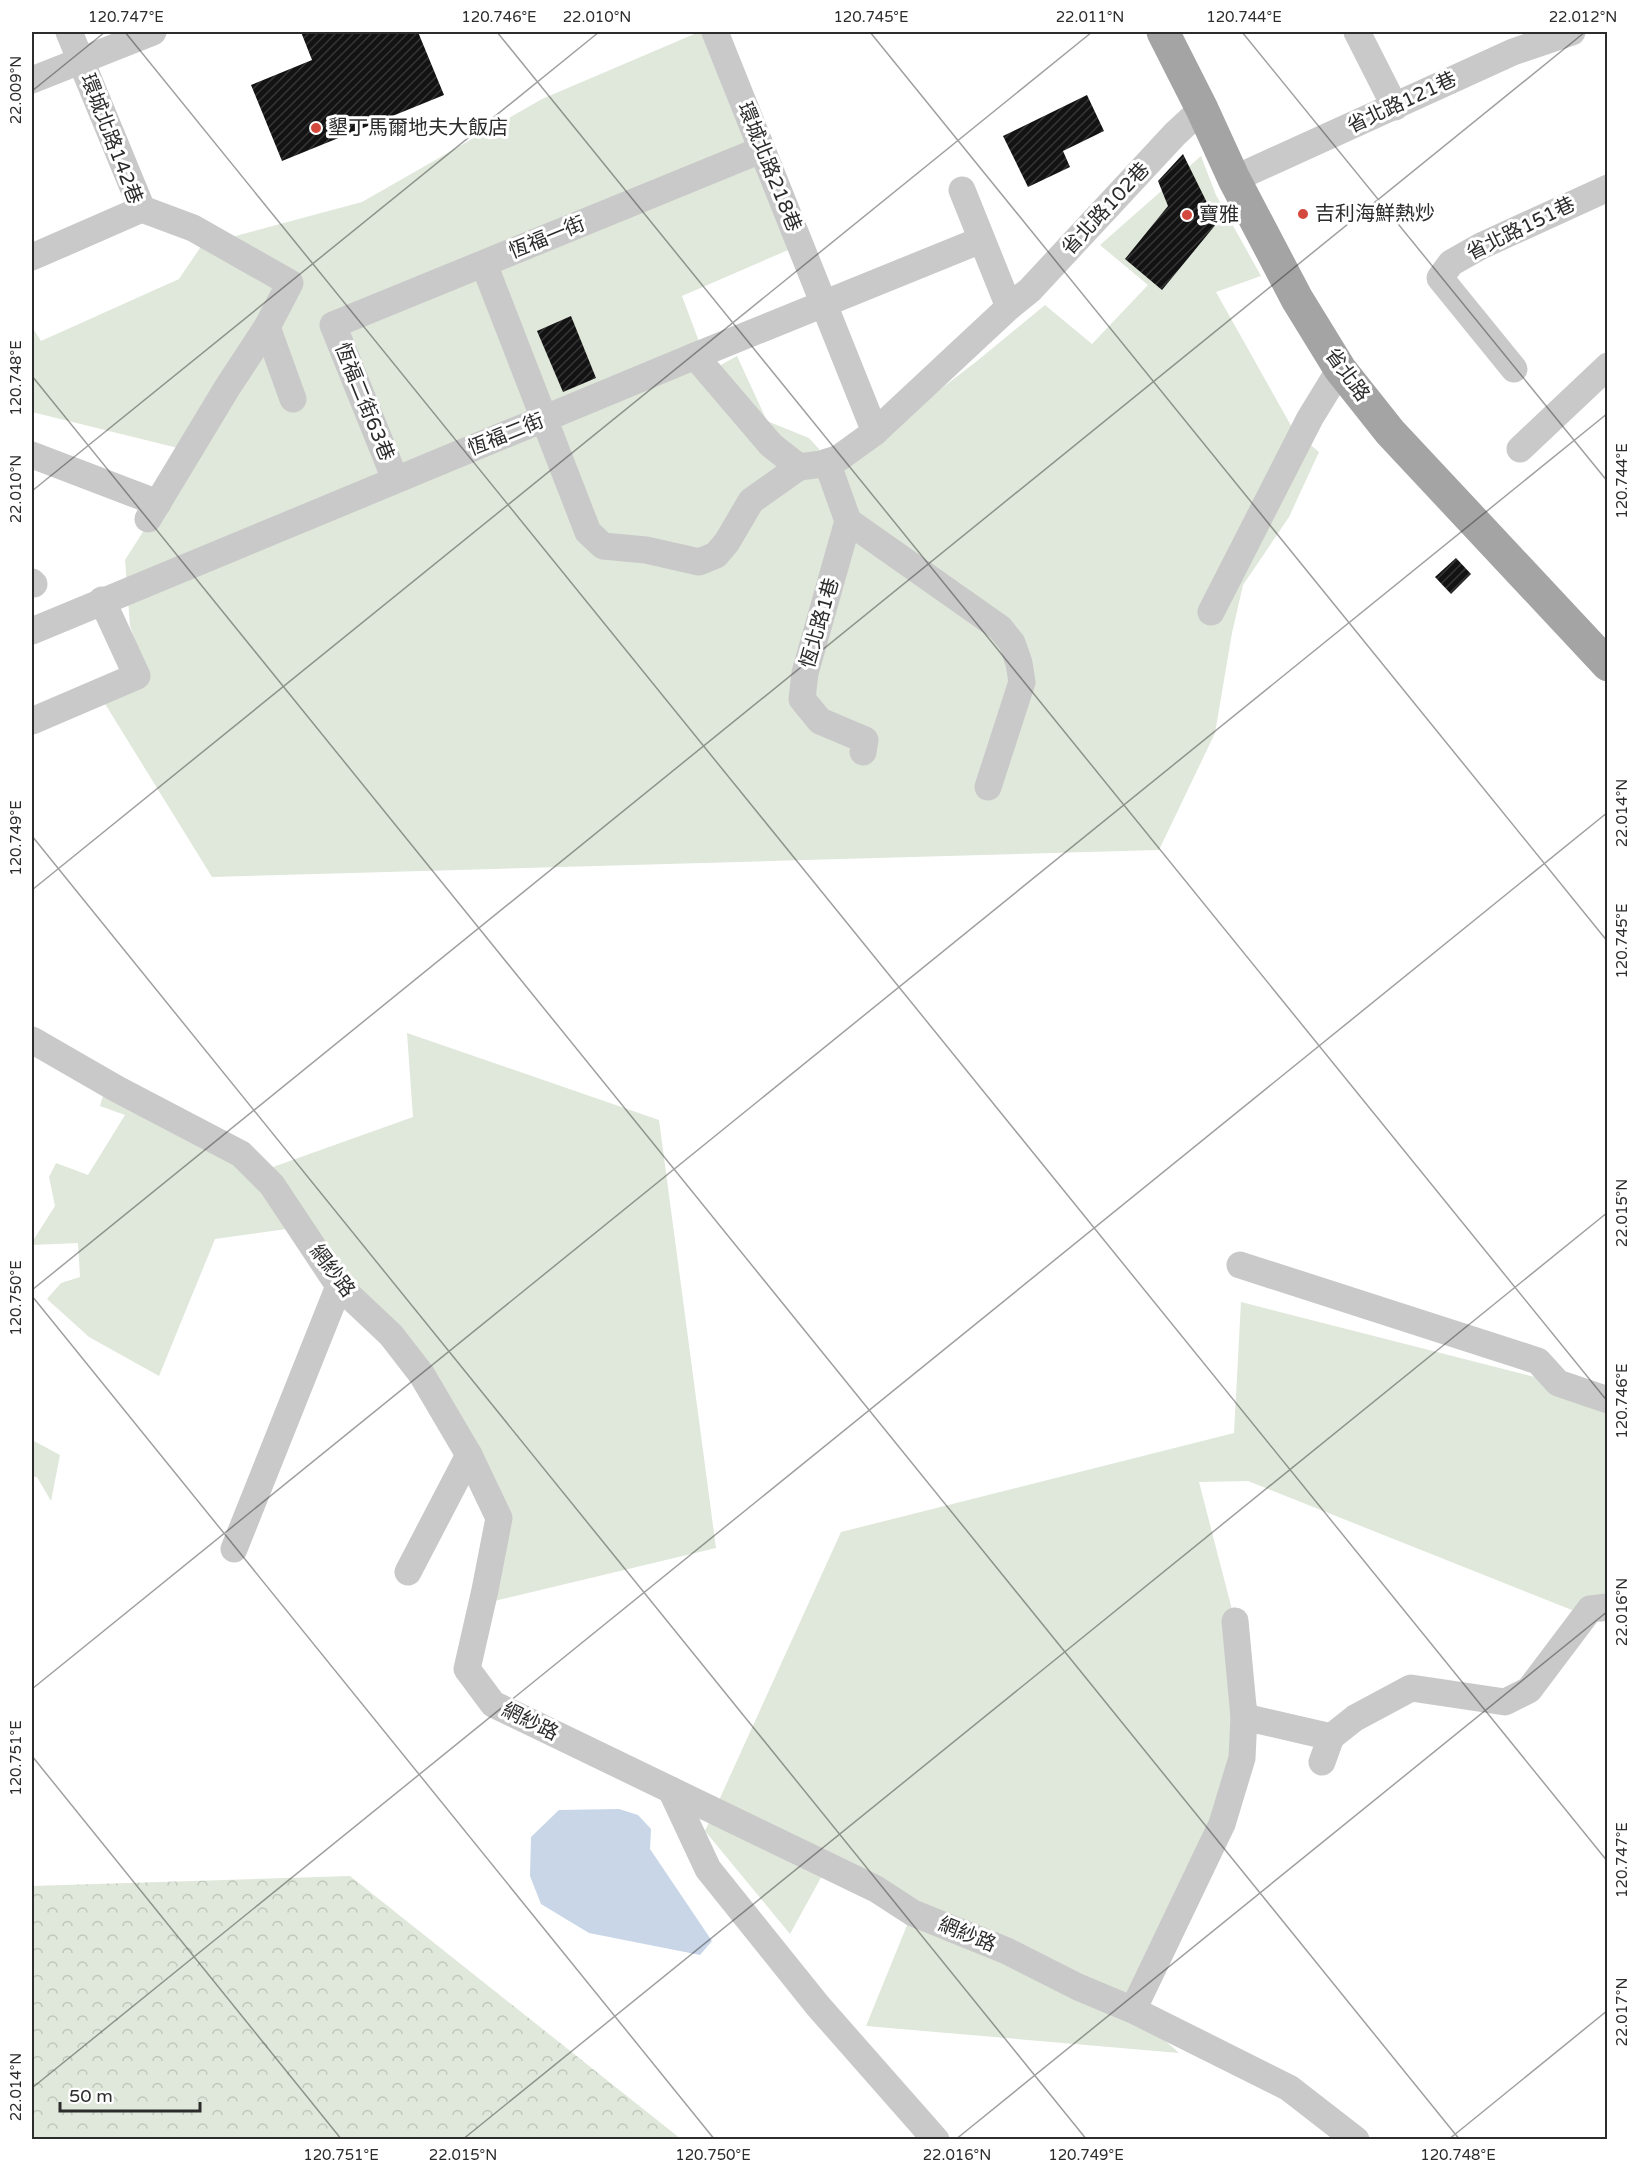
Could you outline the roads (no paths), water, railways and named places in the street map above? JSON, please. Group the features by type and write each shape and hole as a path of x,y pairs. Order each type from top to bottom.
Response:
{"main road":[{"name":"省北路","path":"1163,32 1234,179 1297,299 1340,369 1390,432 1608,665"}],"street":[{"name":"環城北路142巷","path":"32,256 142,209 69,32"},
{"path":"32,80 153,32"},
{"name":"環城北路218巷","path":"715,32 875,432"},
{"path":"1357,32 1395,106"},
{"name":"省北路121巷","path":"1234,179 1395,106 1509,42 1572,32"},
{"name":"省北路102巷","path":"1009,307 1030,290 1175,134 1202,109"},
{"name":"恆福一街","path":"333,325 761,150"},
{"name":"省北路151巷","path":"1514,369 1440,278 1451,263 1481,246 1608,189"},
{"path":"484,264 588,532 603,546 646,550 699,562 716,555 727,542 751,501 799,467 826,462 847,453 875,432 1009,307 962,190"},
{"path":"32,455 153,511 227,388 267,327 290,283 193,228 142,209"},
{"name":"恆福二街","path":"32,631 395,479 981,240"},
{"name":"恆福二街63巷","path":"333,325 395,479"},
{"path":"267,327 293,399"},
{"path":"695,356 771,445 799,467"},
{"path":"1520,449 1608,366"},
{"path":"1211,612 1310,418 1340,369"},
{"path":"826,462 848,521 1000,628 1012,643 1019,663 1022,682 988,787"},
{"name":"恆北路1巷","path":"848,521 805,673 802,699 820,721 865,740 863,753"},
{"path":"32,721 137,676 102,600"},
{"name":"網紗路","path":"32,1040 117,1089 241,1154 272,1185 339,1287 391,1335 422,1375 469,1455 499,1518 466,1669 493,1704 876,1889 913,1913 1007,1951 1078,1987 1133,2010 1289,2088 1356,2139"},
{"path":"1240,1265 1538,1361 1558,1383 1608,1400"},
{"path":"234,1549 339,1287"},
{"path":"408,1572 469,1455"},
{"path":"1322,1762 1331,1737 1355,1718 1411,1688 1505,1702 1529,1690 1590,1609 1608,1607"},
{"path":"1133,2010 1222,1824 1242,1758 1244,1717 1235,1621"},
{"path":"1244,1717 1331,1737"},
{"path":"671,1790 708,1869 818,2006 936,2139"}],"water":[{"path":"619,1809 638,1815 651,1829 650,1849 712,1941 700,1955 589,1933 541,1904 530,1876 531,1837 559,1810"}],"place":[{"name":"墾丁馬爾地夫大飯店","path":"316,128"},
{"name":"吉利海鮮熱炒","path":"1303,214"},
{"name":"寶雅","path":"1187,215"}]}
